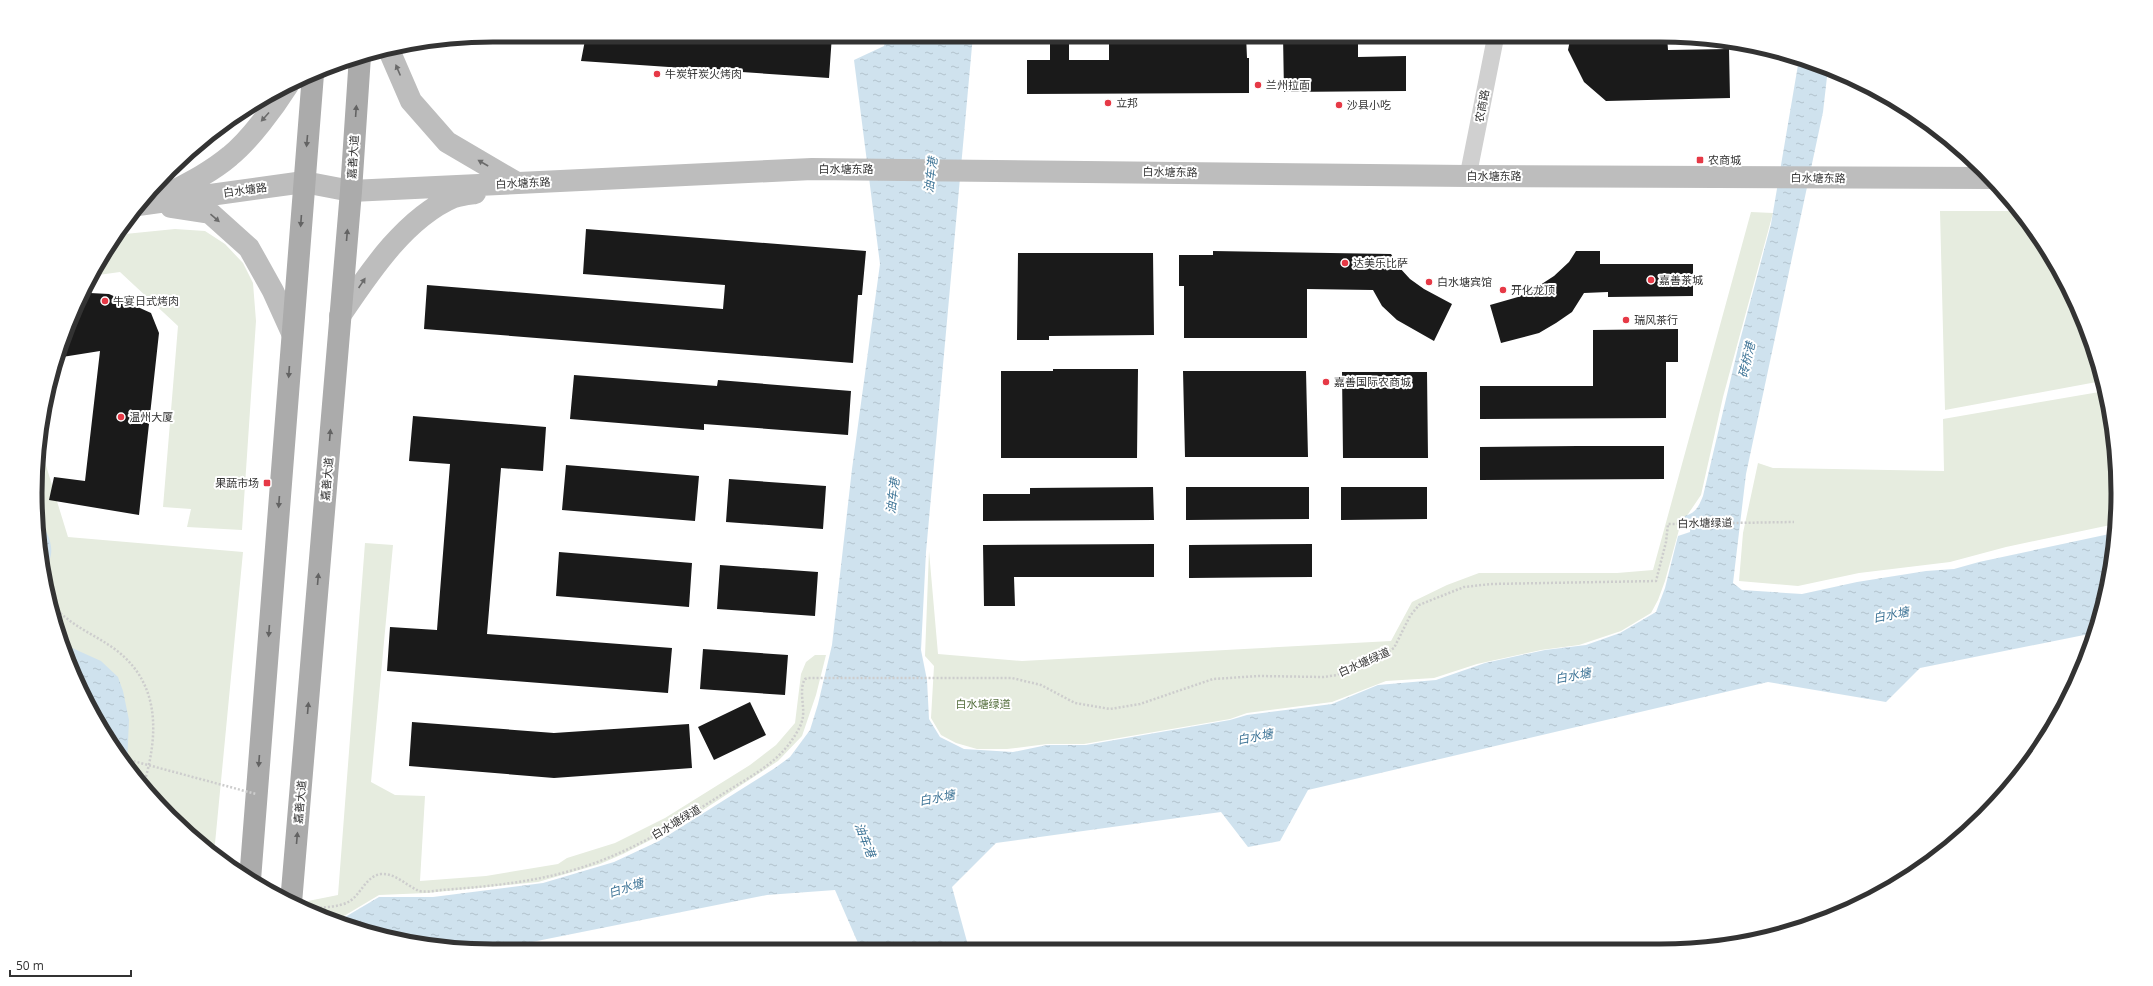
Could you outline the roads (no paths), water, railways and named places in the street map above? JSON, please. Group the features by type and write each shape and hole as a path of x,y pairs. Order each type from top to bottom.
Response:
{"main road":[{"name":"嘉善大道","path":"293,896 360,62"},
{"path":"250,873 313,80"}],"street":[{"name":"农商路","path":"1468,176 1495,42"},
{"path":"391,54 411,101 447,142 517,183"},
{"path":"149,201 199,177 230,156 274,107 282,95"},
{"name":"白水塘东路","path":"350,191 812,168 1468,176 1983,178"},
{"name":"白水塘路","path":"148,204 304,182 350,191"},
{"path":"340,316 374,266 418,219 454,197 517,183"},
{"path":"147,204 210,213 250,248 273,291 292,333"}],"water":[{"path":"885,42 972,42 926,552 921,650 927,680 929,719 940,737 964,749 1013,752 1047,745 1086,745 1230,720 1247,715 1332,704 1378,685 1436,680 1485,663 1545,650 1586,645 1620,633 1656,612 1665,588 1678,536 1690,532 1691,520 1684,519 1685,516 1697,509 1703,496 1739,344 1771,224 1798,64 1827,74 1823,112 1746,474 1733,583 1742,590 1802,594 1857,582 1926,571 1954,569 1979,562 2109,534 2102,581 2096,610 2088,634 1920,668 1886,702 1768,682 1308,790 1280,841 1248,847 1221,812 996,843 952,887 968,944 858,944 835,890 767,895 532,942 532,944 464,943 434,940 376,929 343,918 379,897 433,897 543,883 614,862 659,841 775,768 790,757 810,730 818,704 832,645 852,469 880,264 854,60 884,46"},
{"path":"44,528 51,544 50,558 48,562"},
{"path":"69,647 101,661 118,677 123,691 129,720 127,757 102,718 76,666"}],"place":[{"name":"牛炭轩炭火烤肉","path":"657,74"},
{"name":"兰州拉面","path":"1258,85"},
{"name":"立邦","path":"1108,103"},
{"name":"沙县小吃","path":"1339,105"},
{"name":"农商城","path":"1700,160"},
{"name":"达美乐比萨","path":"1345,263"},
{"name":"嘉善茶城","path":"1651,280"},
{"name":"白水塘宾馆","path":"1429,282"},
{"name":"开化龙顶","path":"1503,290"},
{"name":"牛宴日式烤肉","path":"105,301"},
{"name":"瑞风茶行","path":"1626,320"},
{"name":"嘉善国际农商城","path":"1326,382"},
{"name":"温州大厦","path":"121,417"},
{"name":"果蔬市场","path":"267,483"}],"water label":[{"name":"油车港","path":"931,175"},
{"name":"砖桥港","path":"1747,360"},
{"name":"油车港","path":"893,496"},
{"name":"白水塘","path":"1891,615"},
{"name":"白水塘","path":"1573,676"},
{"name":"白水塘","path":"1255,737"},
{"name":"白水塘","path":"937,798"},
{"name":"油车港","path":"865,840"},
{"name":"白水塘","path":"626,888"}],"park label":[{"name":"白水塘绿道","path":"983,704"}]}
